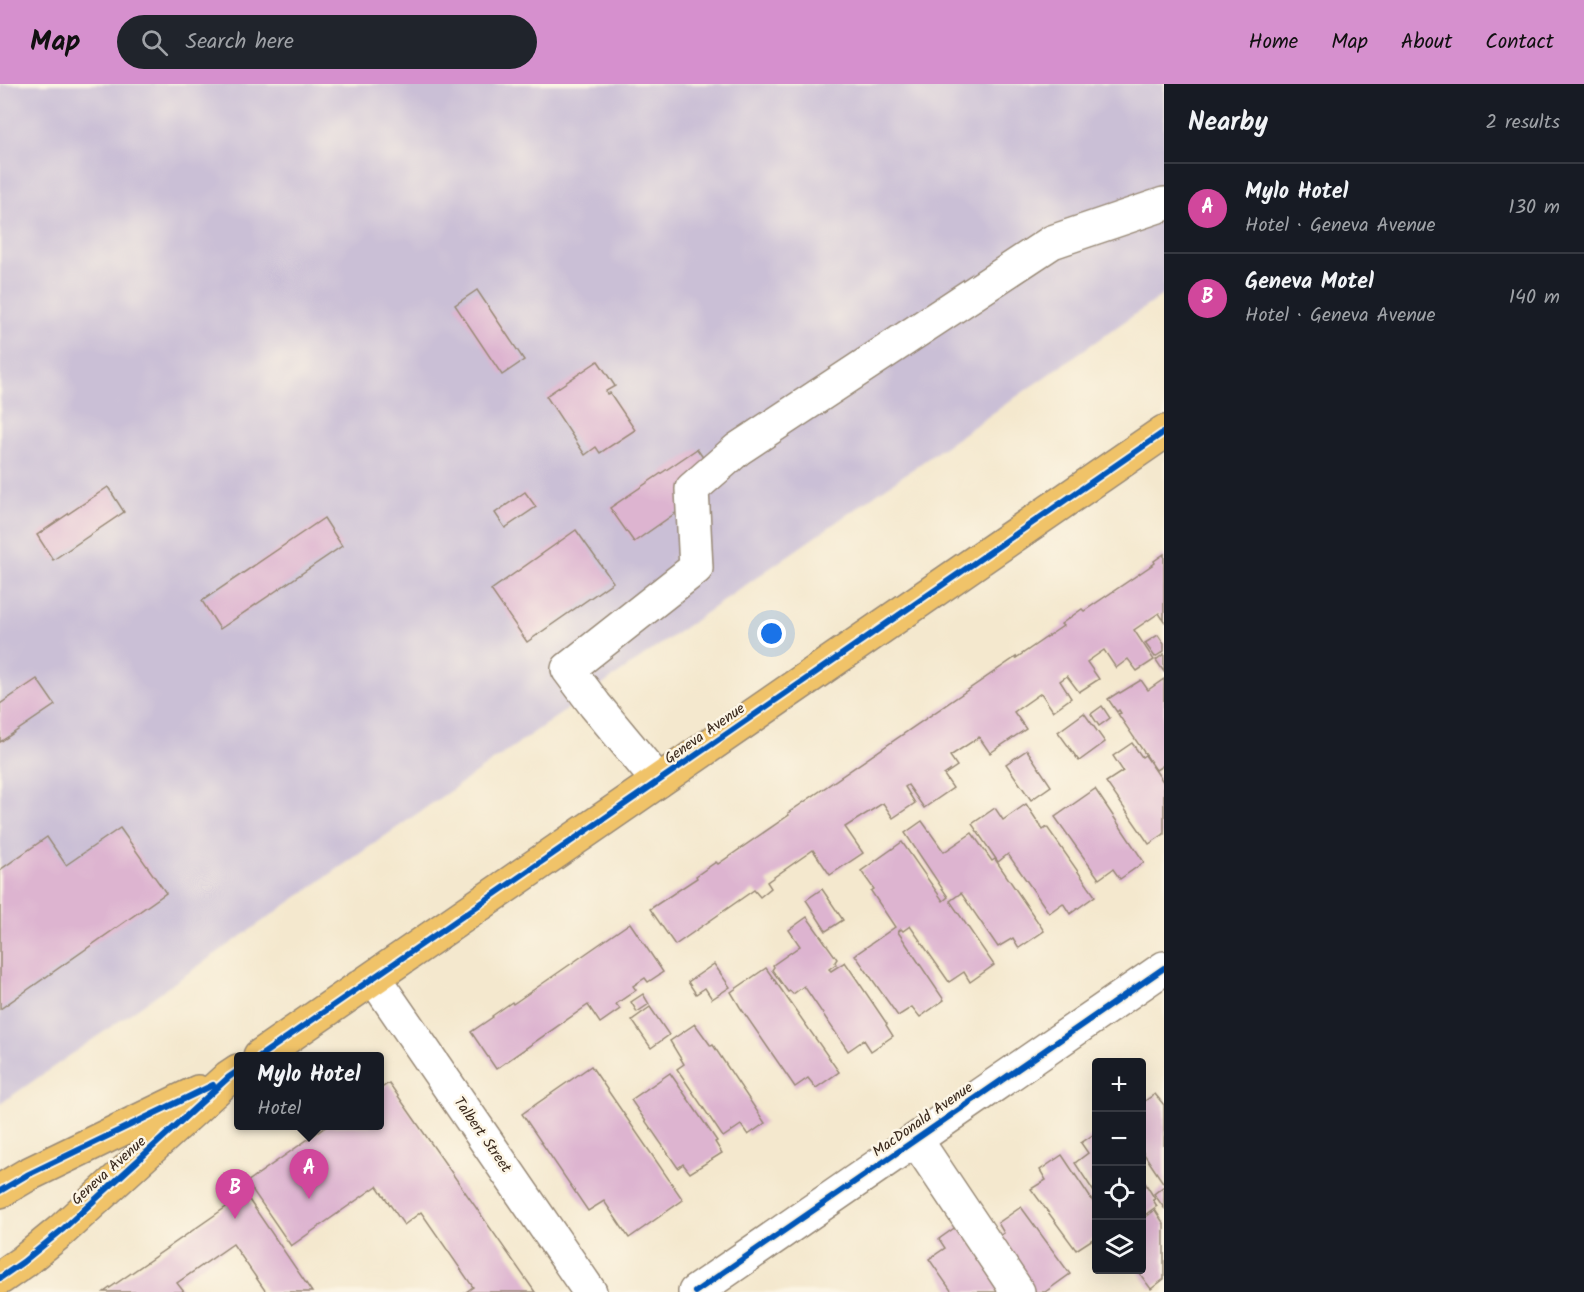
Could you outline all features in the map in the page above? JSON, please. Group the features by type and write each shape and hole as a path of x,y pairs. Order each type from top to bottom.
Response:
{"main road":[{"name":"Geneva Avenue","path":"266,1052 1164,432"},
{"name":"Geneva Avenue","path":"0,1191 27,1175 234,1074"},
{"name":"Geneva Avenue","path":"0,1278 62,1230 234,1074"}],"street":[{"path":"658,781 568,669 696,568 692,489 738,449 1052,242 1164,204"},
{"name":"MacDonald Avenue","path":"695,1292 1164,968"},
{"name":"Talbert Street","path":"374,978 590,1292"},
{"path":"916,1140 1018,1292"}],"shaded area":[{"path":"0,84 1164,84 1164,294 0,1104"}],"building":[{"path":"477,290 524,360 502,375 455,305"},
{"path":"598,361 615,386 606,391 607,394 610,393 635,430 600,453 596,447 585,455 546,396"},
{"path":"697,449 720,482 634,542 610,508"},
{"path":"108,487 124,512 53,560 37,535"},
{"path":"525,492 536,507 505,528 495,513"},
{"path":"324,518 342,546 220,629 202,601"},
{"path":"576,530 613,582 527,642 491,590"},
{"path":"1164,554 1164,621 1159,613 1134,630 1154,660 1137,671 1128,659 1116,668 1104,650 1087,662 1099,679 1079,692 1067,676 1060,681 1071,698 1053,711 1041,693 1014,712 1026,729 990,753 979,737 950,756 957,766 944,775 953,788 924,808 908,785 905,787 915,803 893,818 883,803 845,827 863,853 830,875 813,850 767,882 771,888 760,897 754,890 675,945 650,909 1063,626 1061,624 1082,609 1084,611 1155,563 1154,561"},
{"path":"1158,635 1164,644 1164,651 1155,657 1145,643"},
{"path":"1164,654 1164,672 1156,660"},
{"path":"37,679 55,705 0,742 0,704"},
{"path":"1164,679 1164,765 1156,770 1118,714 1121,713 1119,710 1117,712 1108,699 1141,680 1148,690"},
{"path":"1102,706 1110,718 1099,726 1091,714"},
{"path":"1084,713 1105,742 1079,761 1058,732"},
{"path":"1132,743 1142,757 1145,755 1164,783 1164,834 1149,844 1106,782 1123,771 1113,756"},
{"path":"1027,750 1051,786 1031,800 1006,764"},
{"path":"1095,789 1144,862 1120,879 1113,869 1099,879 1055,817"},
{"path":"1026,804 1043,830 1047,827 1095,896 1070,914 1063,903 1049,913 1008,854 998,862 972,824 995,808 1003,820"},
{"path":"922,821 944,852 972,833 992,861 995,859 1044,931 1019,948 1013,938 998,947 961,893 950,901 994,965 970,982 964,972 949,982 910,926 903,931 901,929 898,932 944,1000 920,1017 912,1007 898,1016 855,955 895,927 871,891 874,889 861,871 902,842 943,901 948,897 905,833"},
{"path":"120,828 166,893 0,1009 0,870 47,837 66,865"},
{"path":"822,889 843,920 826,931 806,900"},
{"path":"807,917 837,959 836,964 829,969 831,971 845,962 893,1036 871,1051 864,1040 848,1051 804,986 793,994 788,992 772,970 773,965 800,946 789,930"},
{"path":"630,923 663,972 648,982 645,978 633,986 636,990 616,1004 620,1009 600,1023 588,1005 496,1069 471,1032"},
{"path":"714,964 730,987 712,999 705,988 696,994 688,982"},
{"path":"766,968 839,1072 816,1088 808,1078 795,1087 731,992"},
{"path":"643,994 649,1004 637,1012 631,1002"},
{"path":"650,1007 669,1035 651,1048 632,1020"},
{"path":"695,1024 711,1046 713,1045 765,1123 748,1135 741,1125 723,1137 677,1069 684,1064 670,1041"},
{"path":"591,1066 683,1200 629,1238 604,1201 588,1211 522,1114"},
{"path":"670,1073 717,1141 715,1142 722,1153 690,1173 683,1164 678,1168 631,1100"},
{"path":"389,1083 535,1292 466,1292 473,1287 421,1212 404,1225 377,1186 291,1246 247,1182 321,1130 384,1130 384,1086"},
{"path":"1155,1094 1164,1105 1164,1184 1146,1157 1146,1100"},
{"path":"1092,1136 1092,1189 1075,1163 1088,1153 1081,1143"},
{"path":"1062,1155 1092,1200 1092,1240 1076,1250 1031,1189 1046,1180 1040,1170"},
{"path":"1146,1184 1155,1199 1153,1200 1157,1206 1146,1214"},
{"path":"1164,1186 1164,1208 1154,1194"},
{"path":"245,1194 312,1292 266,1292 233,1244 177,1283 184,1292 104,1292"},
{"path":"1021,1207 1070,1274 1045,1292 1029,1292 990,1242 1004,1233 998,1223"},
{"path":"1155,1210 1164,1224 1164,1279 1151,1289 1140,1274 1146,1274 1146,1217"},
{"path":"960,1224 1008,1292 952,1292 929,1259 945,1248 939,1239"}],"cycle path":[{"path":"266,1052 1164,432"},
{"path":"695,1292 1164,968"},
{"path":"0,1278 62,1230 234,1074"},
{"path":"0,1191 27,1175 213,1085"}],"place":[{"name":"Mylo Hotel","path":"309,1199"},
{"name":"Geneva Motel","path":"235,1219"}]}
